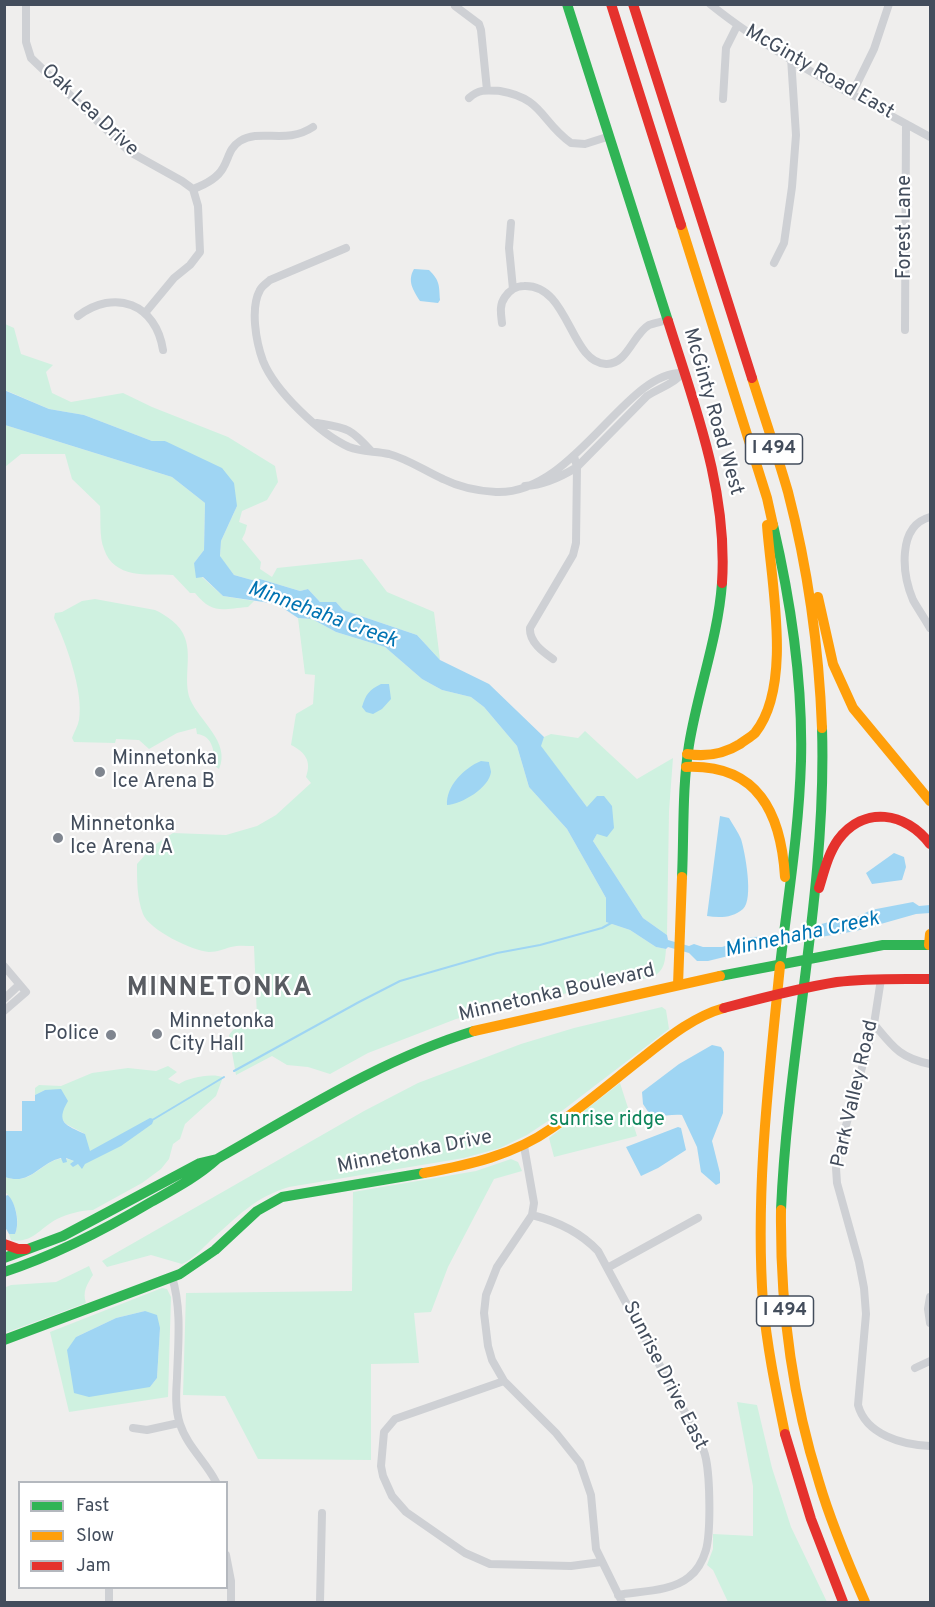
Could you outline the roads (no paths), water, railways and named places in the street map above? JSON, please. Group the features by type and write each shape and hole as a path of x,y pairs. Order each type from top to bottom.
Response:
{"main road":[{"name":"McGinty Road West","path":"567,4 715,478 723,528 722,588 718,618 697,701 687,754 678,985"},
{"name":"I 494","path":"610,4 767,498 781,556 799,686 801,757 798,827 775,1014 764,1139 760,1218 761,1272 768,1347 780,1417 800,1491 843,1602"},
{"name":"I 494","path":"633,4 787,490 806,565 815,633 822,729 822,777 812,909 782,1170 781,1251 788,1337 795,1385 818,1479 833,1526 865,1602"},
{"path":"687,754 720,754 738,747 749,739 768,711 774,692 777,641 768,544 767,498"},
{"path":"806,565 815,586 828,644 846,695 862,720 930,801"},
{"path":"838,676 855,704 930,789"},
{"path":"686,767 704,766 739,776 761,798 777,826 782,843 785,861 786,915"},
{"path":"812,909 833,849 846,832 854,826 872,818 892,817 916,827 930,844"},
{"name":"Minnetonka Boulevard","path":"4,1257 74,1231 200,1163 217,1158 385,1065 447,1038 678,985 851,950 930,941"},
{"name":"Minnetonka Drive","path":"4,1340 172,1277 196,1265 257,1211 282,1197 467,1165 492,1159 524,1146 551,1128 666,1039 699,1018 720,1009 787,991 839,982 930,979"},
{"name":"Minnetonka Boulevard","path":"7,1273 46,1258 99,1232 202,1173 217,1158"},
{"path":"4,1244 18,1249 30,1249"}],"street":[{"name":"Oak Lea Drive","path":"26,4 26,42 31,58 130,152 193,189"},
{"name":"McGinty Road East","path":"710,4 737,26 930,137"},
{"path":"852,94 874,49 889,4"},
{"path":"455,6 479,24 487,90"},
{"path":"723,99 726,48 737,26"},
{"path":"774,263 784,243 792,187 796,135 791,58"},
{"path":"469,98 477,90 511,93 532,103 571,143 585,144 608,137"},
{"name":"Forest Lane","path":"905,330 906,124"},
{"path":"145,312 200,252 198,206 193,189 207,184 223,170 228,155 240,141 258,136 297,135 313,127"},
{"path":"511,223 509,248 513,289"},
{"path":"346,248 270,280 261,288 257,300 257,333 266,368 286,398 347,446 403,459 444,480 469,488 498,492 514,490 559,468 640,391 659,379 675,373 683,373"},
{"path":"502,323 501,305 505,296 513,289 528,286 542,291 564,314 583,349 593,359 608,364 623,356 640,332 649,326 667,320"},
{"path":"78,316 98,304 109,302 132,305 145,312 157,328 163,350"},
{"path":"525,486 539,485 564,476 578,467 647,396 658,388 677,381 683,373"},
{"path":"315,423 347,428 358,436 370,451"},
{"path":"553,659 542,651 529,634 530,628 573,555 576,543 578,467 574,456"},
{"path":"930,517 916,523 909,533 905,564 914,600 930,628"},
{"path":"4,966 26,992 4,1011"},
{"name":"Park Valley Road","path":"881,979 874,1024 836,1168 837,1183 864,1288 866,1314 858,1405 869,1422 885,1436 907,1443 930,1446"},
{"path":"4,999 19,985"},
{"path":"874,1024 896,1051 905,1057 930,1065"},
{"path":"524,1146 534,1203 532,1215 497,1267 486,1295 484,1313 488,1346 492,1360 504,1381 556,1433 580,1463 591,1495 596,1549 620,1599"},
{"name":"Sunrise Drive East","path":"532,1215 558,1224 582,1237 598,1251 609,1267 694,1429 706,1457 708,1472 707,1540 702,1560 689,1577 670,1587 620,1599"},
{"path":"609,1267 698,1218"},
{"path":"172,1277 178,1300 176,1397 179,1423 215,1481"},
{"path":"930,1297 928,1309 930,1323"},
{"path":"915,1368 930,1360"},
{"path":"504,1381 394,1419 384,1432 381,1466 392,1496 406,1512 465,1553 490,1564 571,1566 601,1562"},
{"path":"133,1428 147,1430 179,1423"},
{"path":"320,1602 322,1513"},
{"path":"228,1565 231,1602"}],"water":[{"path":"414,269 429,270 435,277 439,291 438,303 420,301 411,281"},
{"name":"Minnehaha Creek","path":"4,390 49,409 84,415 152,441 165,441 222,468 234,483 237,506 221,541 220,556 234,575 252,580 260,579 300,591 308,589 320,602 336,602 343,610 417,635 440,660 489,684 544,737 541,746 587,807 597,796 604,796 612,806 614,828 607,837 597,834 593,841 643,918 667,935 668,940 689,946 694,944 703,947 722,947 753,937 774,936 841,919 851,920 871,910 913,902 919,906 930,905 930,913 916,914 856,931 773,945 708,961 697,961 689,953 668,947 666,949 656,947 630,930 606,922 606,898 567,829 529,787 517,746 484,707 471,697 442,690 422,679 385,647 336,632 312,619 298,618 277,604 223,596 203,577 196,578 194,563 204,550 205,503 172,477 5,425"},
{"path":"381,684 389,684 391,699 382,709 373,714 366,712 362,707 367,696 371,690"},
{"path":"481,761 489,762 491,770 485,784 467,798 447,805 447,798 457,778 468,768"},
{"path":"720,816 729,818 741,839 748,886 748,896 743,909 726,917 707,916"},
{"path":"894,853 904,857 906,867 902,880 872,884 866,873"},
{"path":"712,1045 721,1047 724,1052 723,1113 712,1141 720,1173 720,1183 716,1185 701,1172 697,1147 682,1115 651,1116 643,1104 642,1092 679,1064"},
{"path":"61,1089 68,1101 62,1114 63,1119 68,1125 85,1134 90,1151 150,1118 154,1119 152,1124 121,1146 85,1164 82,1169 78,1164 73,1167 70,1164 74,1161 66,1158 67,1162 63,1163 61,1158 22,1179 5,1177 5,1131 22,1131 22,1101 35,1101 35,1095 45,1090"},
{"path":"678,1127 681,1128 686,1150 641,1176 626,1147"},
{"path":"8,1195 16,1214 15,1234 9,1234 5,1227 5,1196"},
{"path":"145,1311 157,1315 160,1328 157,1378 150,1387 89,1397 74,1393 67,1350 76,1337 116,1318"}],"waterway":[{"path":"234,1071 400,981 497,953 540,945 602,928 613,922"},
{"path":"154,1119 224,1077"}],"place":[{"name":"Minnetonka Ice Arena B","path":"100,772"},
{"name":"Minnetonka Ice Arena A","path":"58,838"},
{"name":"Minnetonka City Hall","path":"157,1034"},
{"name":"Police","path":"111,1035"}],"district":[{"name":"MINNETONKA","path":"220,990"}],"park label":[{"name":"sunrise ridge","path":"607,1121"}]}
